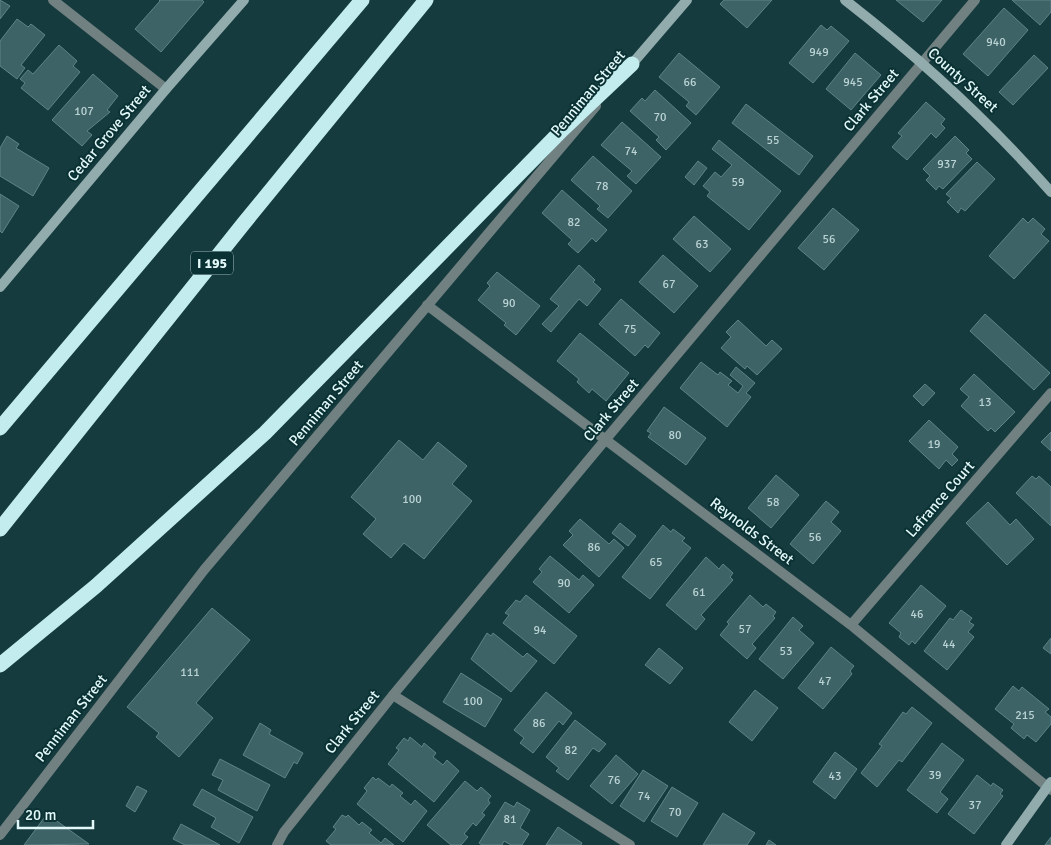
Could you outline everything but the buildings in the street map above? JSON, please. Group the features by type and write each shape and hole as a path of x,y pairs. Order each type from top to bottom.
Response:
{"highway":[{"path":"0,428 362,0"},
{"name":"I 195","path":"0,529 244,223 426,0"},
{"path":"0,665 103,580 264,433 407,285 562,130 632,64"}],"main road":[{"name":"Cedar Grove Street","path":"0,287 166,89 244,0"},
{"name":"Penniman Street","path":"632,64 687,0"},
{"name":"County Street","path":"845,0 921,63 989,124 1051,192"},
{"path":"1006,845 1050,786"}],"street":[{"path":"54,0 166,89"},
{"name":"Clark Street","path":"277,845 284,832 393,695 606,438 975,0"},
{"name":"Penniman Street","path":"0,835 204,570 632,64"},
{"name":"Reynolds Street","path":"428,305 851,625 1050,786"},
{"name":"Lafrance Court","path":"851,625 1051,393"},
{"path":"393,695 630,845"}]}
